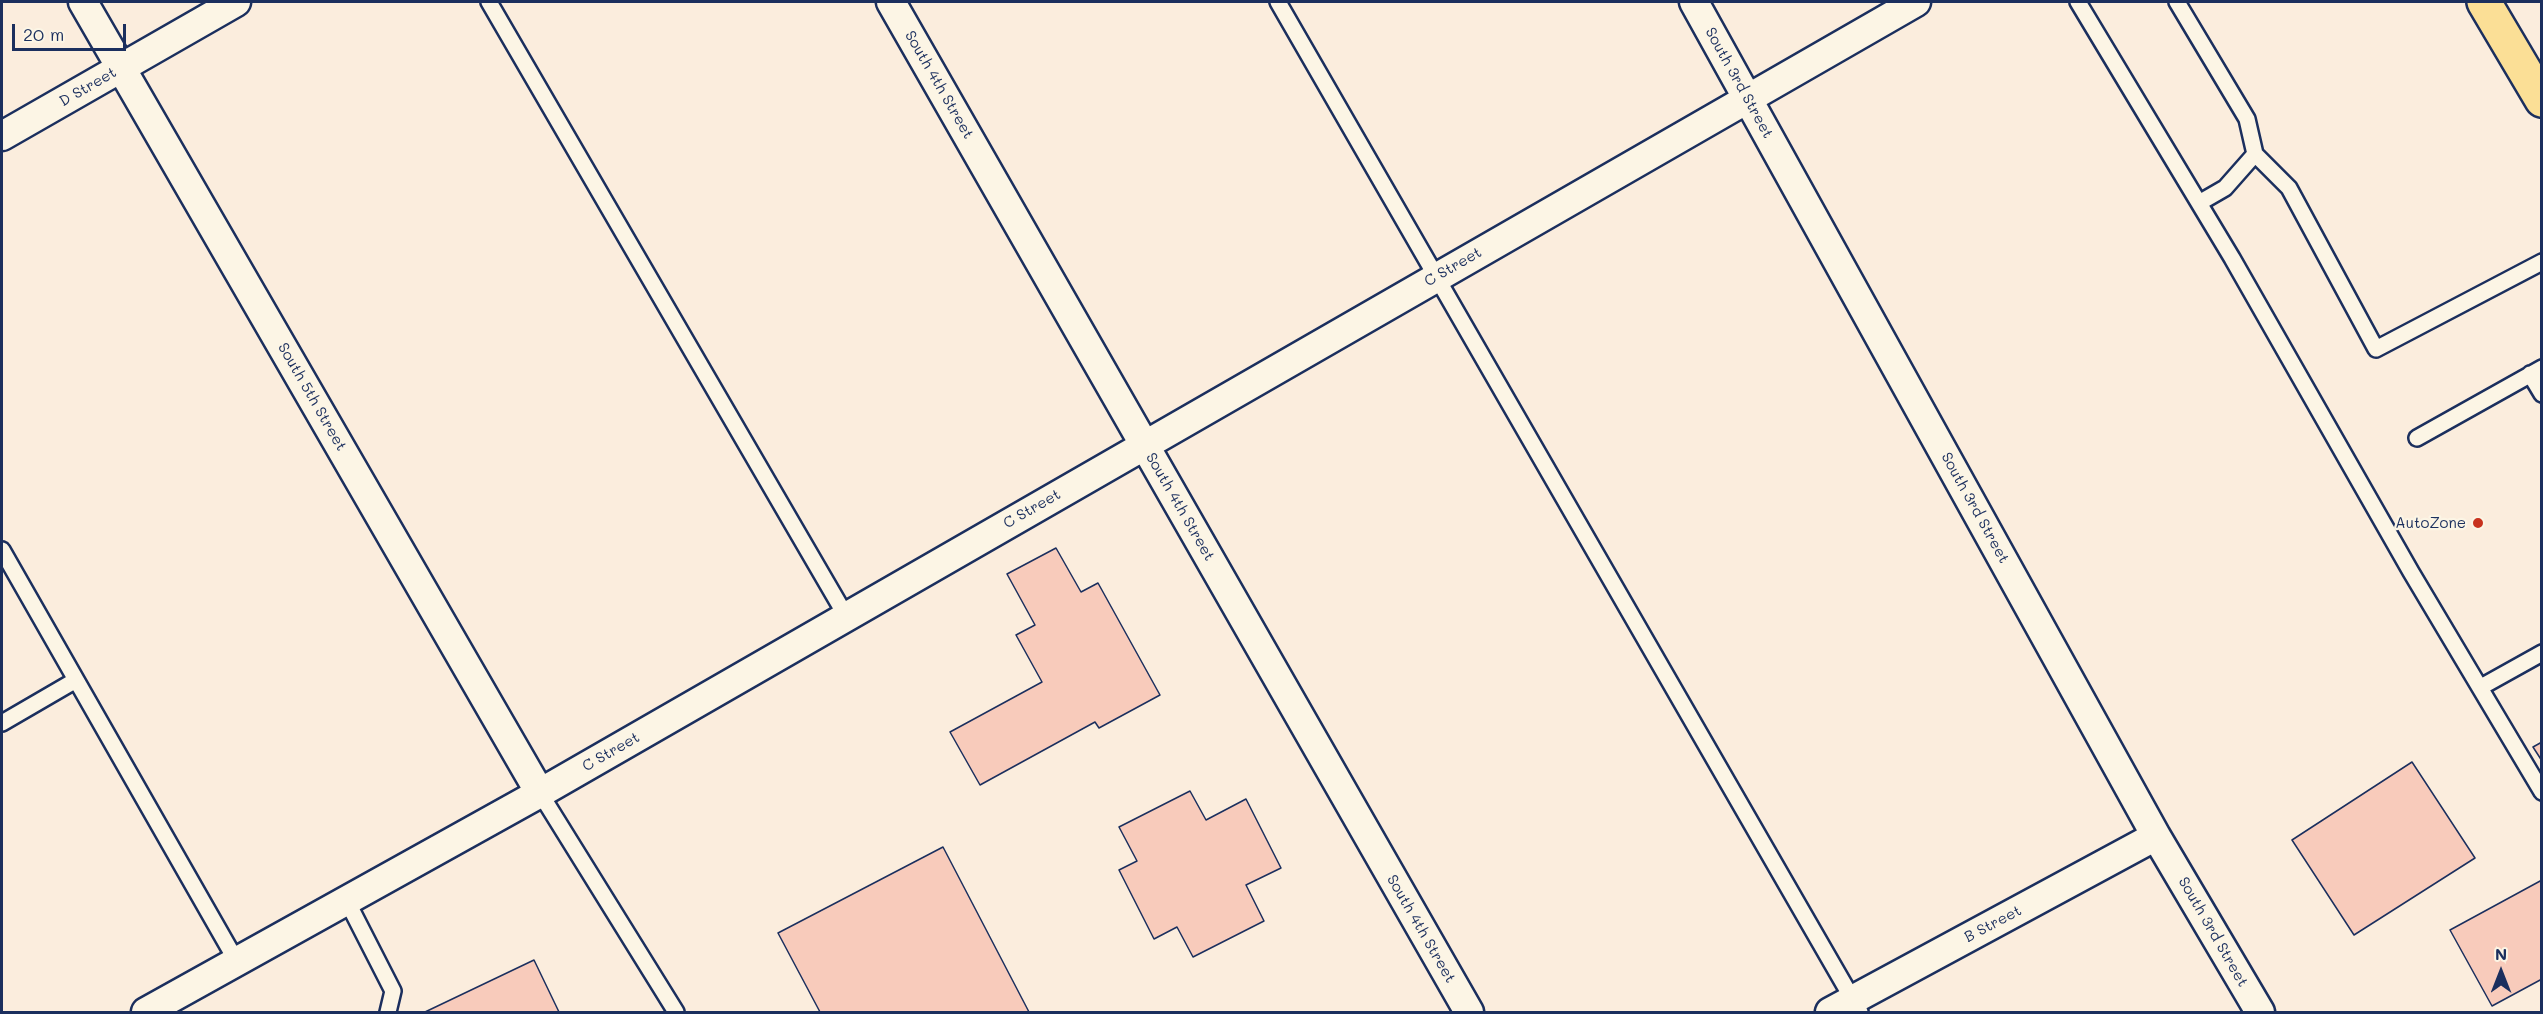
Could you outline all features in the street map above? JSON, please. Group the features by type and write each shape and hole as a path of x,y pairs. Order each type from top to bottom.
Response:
{"main road":[{"path":"2484,2 2541,100"}],"street":[{"name":"South 5th Street","path":"83,2 540,793"},
{"name":"D Street","path":"2,136 236,2"},
{"name":"South 4th Street","path":"891,2 1469,1012"},
{"name":"South 3rd Street","path":"1694,2 2156,836 2260,1012"},
{"name":"C Street","path":"146,1012 540,793 1916,2"},
{"name":"B Street","path":"1848,1008 2156,836"}],"lane":[{"path":"489,2 846,616"},
{"path":"1278,2 1437,276 1848,1008"},
{"path":"2078,2 2199,203 2541,792"},
{"path":"2177,2 2247,119 2255,154 2289,188 2376,349 2541,262"},
{"path":"2199,203 2225,188 2255,154"},
{"path":"2417,438 2536,371 2541,394"},
{"path":"2,550 237,962"},
{"path":"2481,687 2541,653"},
{"path":"2,723 76,680"},
{"path":"540,793 676,1012"},
{"path":"347,901 393,991 388,1012"}],"building":[{"path":"1056,548 1081,592 1098,583 1160,695 1099,728 1095,722 980,785 950,732 1042,682 1016,635 1035,625 1007,574"},
{"path":"2542,742 2542,761 2533,747"},
{"path":"2412,762 2475,858 2354,935 2292,840"},
{"path":"1190,791 1206,820 1246,799 1281,868 1246,885 1264,921 1193,957 1177,927 1154,939 1119,870 1137,861 1119,827"},
{"path":"943,847 1029,1012 820,1012 778,933"},
{"path":"2542,880 2542,979 2492,1006 2450,930"},
{"path":"534,960 559,1012 425,1012"}],"place":[{"name":"AutoZone","path":"2478,523"}]}
